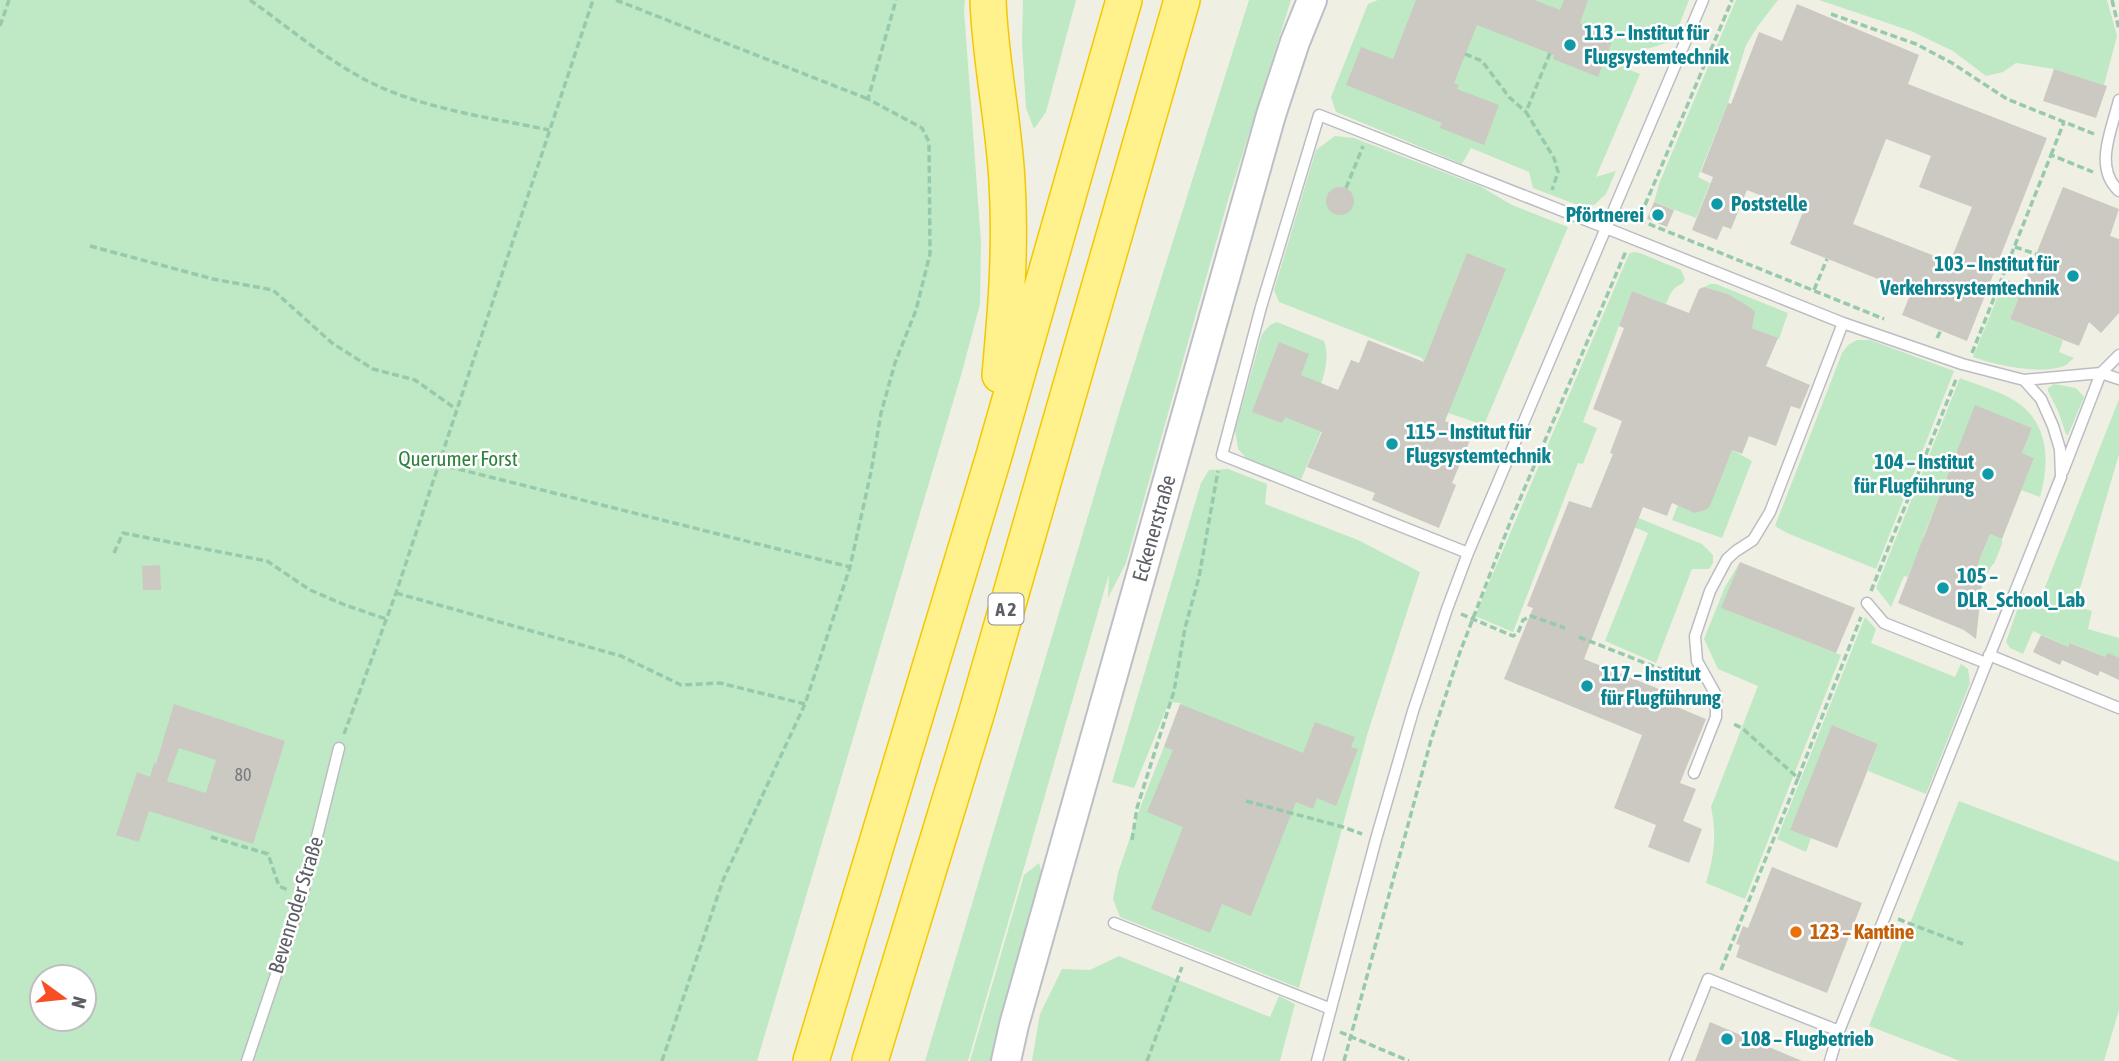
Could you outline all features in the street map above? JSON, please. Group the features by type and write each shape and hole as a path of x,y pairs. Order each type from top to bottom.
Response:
{"highway":[{"path":"988,0 989,41 1007,178 1009,229 1009,285 993,459"},
{"path":"811,1061 993,459 1124,0"},
{"name":"A 2","path":"870,1061 976,715 1182,0"}],"main road":[{"name":"Eckenerstraße","path":"1006,1061 1017,1011 1268,128 1295,41 1312,0"}],"lane":[{"path":"1317,1061 1376,839 1413,711 1447,609 1468,553 1703,0"},
{"path":"2119,100 2105,158 2106,172 2119,191"},
{"path":"1468,553 1222,455 1261,307 1318,115 1843,323 1962,364 2024,380 2101,373 2119,379"},
{"path":"1694,773 1716,717 1716,695 1697,662 1695,636 1710,591 1727,559 1752,540 1770,512 1843,323"},
{"path":"1830,1061 1839,1031 2101,373 2119,355"},
{"path":"2024,380 2041,399 2053,426 2060,449 2061,477"},
{"path":"1867,603 1884,622 2119,708"},
{"name":"Bevenroder Straße","path":"247,1061 302,897 339,748"},
{"path":"1114,923 1331,1009"},
{"path":"1675,1061 1708,979 1839,1031"}],"path":[{"path":"0,26 9,0"},
{"path":"250,0 335,61 378,86 451,109 549,130"},
{"path":"339,748 396,593 593,0"},
{"path":"615,0 868,99 922,128 929,142 930,254 916,310 895,363 881,412 850,567 805,704 723,880 662,1061"},
{"path":"868,99 895,0"},
{"path":"1645,205 1732,0"},
{"path":"2112,0 2119,29"},
{"path":"1831,14 1916,44 1952,63 2007,99 2109,140"},
{"path":"1526,112 1550,53"},
{"path":"1465,54 1482,61 1509,97 1526,112 1554,158 1558,172 1546,205"},
{"path":"1716,982 1966,352 1972,354 2064,122"},
{"path":"1346,188 1367,135"},
{"path":"2051,155 2094,172 2106,172"},
{"path":"1344,1061 1431,740 1472,619 1511,520 1640,218 1893,323"},
{"path":"90,246 214,279 273,290 332,343 373,369 415,380 456,409"},
{"path":"2015,247 2036,254"},
{"path":"1814,290 1827,259"},
{"path":"1937,340 1941,330"},
{"path":"1132,840 1137,808 1174,691 1222,455"},
{"path":"438,464 850,567"},
{"path":"114,553 122,533 267,561 310,590 386,619"},
{"path":"396,593 621,656 681,685 720,683 805,704"},
{"path":"1447,609 1513,636 1518,633 1523,620 1531,616 1565,628"},
{"path":"1579,637 1668,672 1697,662"},
{"path":"1716,717 1742,728 1798,778"},
{"path":"1246,801 1343,827 1376,839"},
{"path":"211,836 268,855 279,886 302,897"},
{"path":"1886,915 1963,944"},
{"path":"1147,1061 1188,952"},
{"path":"1326,1027 1409,1061"}],"green space":[{"name":"Querumer Forst","path":"0,0 965,0 981,242 980,304 757,1061 0,1061"},
{"path":"1023,0 1076,0 1046,112 1034,129 1026,108 1022,42"},
{"path":"1249,0 1291,0 1228,200 1126,563 1108,598 1109,574 968,1061 925,1061 1120,409"},
{"path":"1378,0 1689,0 1673,41 1637,52 1630,70 1640,74 1596,177 1616,171 1606,194 1594,205 1575,204 1533,188 1529,172 1471,148 1462,164 1336,112 1331,97 1368,4"},
{"path":"1736,0 1778,0 1746,45 1728,103 1698,177 1710,183 1696,218 1654,202 1659,184"},
{"path":"1819,0 2107,0 2117,36 2104,85 2054,69 2016,63 2003,72 1986,76 1953,51 1911,31"},
{"path":"1335,136 1354,138 1480,186 1512,205 1568,227 1484,425 1448,413 1422,358 1279,302 1274,290 1316,150"},
{"path":"1633,252 1681,270 1685,279 1674,289 1666,304 1632,291 1583,422 1597,428 1583,464 1578,463 1513,632 1475,616 1629,254"},
{"path":"2005,279 2023,286 2010,319 2063,340 2059,352 2074,358 2066,365 2045,370 2033,369 2006,366 1973,357"},
{"path":"1710,284 1788,313 1779,339 1750,327 1754,311 1728,294 1704,287"},
{"path":"1277,322 1324,341 1326,348 1325,371 1316,400 1332,406 1300,482 1246,458 1238,449 1235,430 1262,334"},
{"path":"1857,340 1870,340 1954,371 1876,569 1775,526 1842,353 1848,345"},
{"path":"1960,378 2007,396 2031,414 2045,448 2045,473 2040,497 2021,490 2034,458 2022,453 2032,428 1976,406 1923,537 1980,560 1990,534 2002,539 1994,564 1985,578 1952,565 1914,562 1908,577 1904,576 1891,607 1876,588"},
{"path":"2054,384 2076,388 2084,397 2068,435 2048,391"},
{"path":"2119,399 2119,454 2075,606 2092,611 2088,629 2119,638 2119,658 2105,657 2071,643 2068,647 2033,631 2023,654 2010,648 2006,642 2023,593 2040,600"},
{"path":"1732,450 1752,461 1722,538 1672,520 1681,497 1695,513 1706,510"},
{"path":"1228,469 1267,484 1265,504 1358,540 1420,572 1368,732 1299,988 1120,917 1113,899 1118,873 1140,808 1181,703 1169,702 1134,788 1112,782 1201,483 1209,470"},
{"path":"1624,512 1702,544 1713,555 1713,563 1709,569 1692,569 1656,663 1605,641 1648,533 1620,521"},
{"path":"1740,562 1722,608 1841,655 1745,899 1706,883 1714,845 1711,807 1758,686 1718,669 1704,639 1725,587"},
{"path":"1865,617 1876,629 1871,643 1955,677 1961,664 1968,669 1970,683 1926,794 1868,771 1878,744 1832,725 1806,852 1777,839"},
{"path":"1959,801 2119,862 2119,1010 2104,1061 1960,1061 1869,1026"},
{"path":"1039,863 1044,881 992,1061 970,1061 1024,875"},
{"path":"1119,956 1270,1017 1279,996 1295,1004 1280,1061 1032,1061 1040,1014 1062,969 1090,970"}],"building":[{"path":"1416,0 1534,0 1560,10 1564,0 1588,0 1580,23 1614,36 1598,77 1553,59 1554,55 1477,25 1454,83 1459,85 1457,89 1499,105 1484,145 1440,128 1442,123 1346,85 1361,47 1393,59"},
{"path":"1797,4 1919,55 1908,84 2047,138 1967,341 1902,315 1911,292 1790,244 1803,212 1747,190 1731,229 1723,226 1717,240 1692,230 1713,177 1701,172 1759,32 1782,41","holes":["1886,139 1931,156 1919,187 1972,207 1950,262 1853,224"]},
{"path":"2054,69 2107,86 2096,118 2043,101"},
{"path":"1340,187 1350,191 1354,201 1350,211 1340,215 1330,211 1326,201 1330,191"},
{"name":"103 – Institut für Verkehrssystemtechnik","path":"2063,187 2119,209 2110,236 2119,239 2119,313 2101,333 2089,322 2079,346 2010,319"},
{"name":"Pförtnerei","path":"1654,202 1674,210 1667,227 1647,219"},
{"path":"1467,253 1506,269 1445,421 1473,433 1452,483 1456,485 1439,528 1372,500 1375,493 1307,467 1322,432 1285,417 1282,423 1252,412 1279,342 1309,354 1301,375 1338,390 1351,360 1359,363 1368,340 1424,362"},
{"path":"1704,287 1728,294 1751,308 1755,312 1752,328 1778,338 1766,366 1810,385 1800,409 1791,406 1776,446 1749,436 1742,454 1732,450 1706,510 1695,513 1672,503 1667,516 1643,507 1584,659 1669,693 1665,702 1706,719 1680,783 1696,789 1683,821 1702,829 1689,863 1648,847 1656,825 1614,808 1642,735 1504,679 1533,608 1527,606 1569,501 1591,508 1613,454 1610,453 1622,421 1593,409 1624,328 1619,326 1632,291 1689,313 1699,289"},
{"name":"104 – Institut für Flugführung","path":"1975,405 2032,428 2022,453 2034,458 2002,539 1990,534 1974,574 1985,578 1976,639 1964,630 1898,603"},
{"path":"1740,562 1855,608 1836,653 1721,608"},
{"path":"160,565 161,590 143,590 142,566"},
{"path":"2041,635 2068,647 2070,643 2105,657 2108,653 2119,658 2119,680 2100,671 2098,676 2062,660 2060,665 2033,652"},
{"path":"174,704 285,741 253,844 149,811 139,842 116,835 137,772 150,777 154,763 156,764","holes":["179,748 216,760 206,793 167,781"]},
{"path":"1180,704 1303,753 1315,722 1355,737 1351,747 1358,749 1336,806 1317,798 1313,809 1296,802 1251,916 1222,904 1210,933 1151,909 1183,827 1147,812 1173,750 1164,747"},
{"path":"1832,725 1878,744 1837,848 1790,830"},
{"name":"123 – Kantine","path":"1772,867 1862,903 1827,993 1736,957 1740,945 1736,944 1743,926 1748,928"},
{"name":"108 – Flugbetrieb","path":"1710,1022 1802,1061 1695,1061"}],"place":[{"name":"113 – Institut für Flugsystemtechnik","path":"1570,45"},
{"name":"Poststelle","path":"1717,204"},
{"name":"Pförtnerei","path":"1658,215"},
{"name":"103 – Institut für Verkehrssystemtechnik","path":"2073,276"},
{"name":"115 – Institut für Flugsystemtechnik","path":"1392,444"},
{"name":"104 – Institut für Flugführung","path":"1988,474"},
{"name":"105 – DLR_School_Lab","path":"1943,588"},
{"name":"117 – Institut für Flugführung","path":"1587,686"},
{"name":"123 – Kantine","path":"1796,932"},
{"name":"108 – Flugbetrieb","path":"1727,1039"}]}
